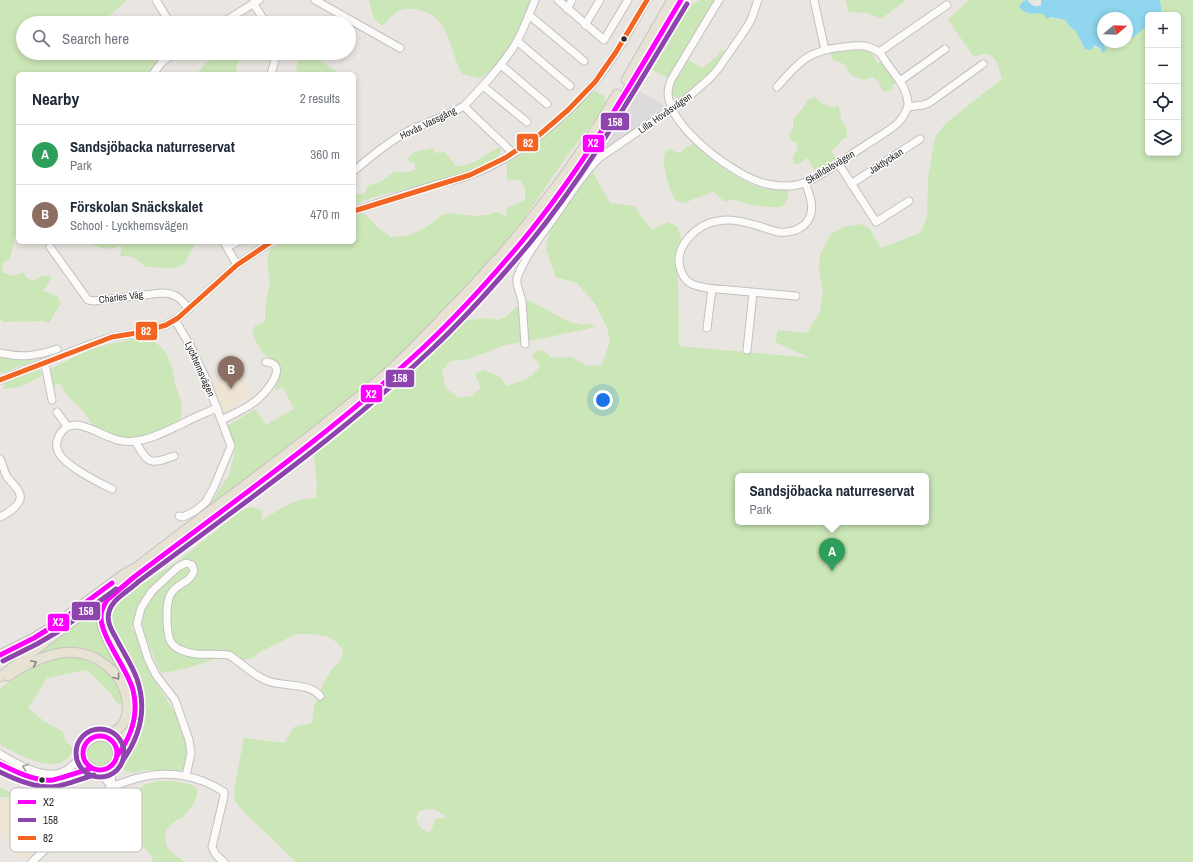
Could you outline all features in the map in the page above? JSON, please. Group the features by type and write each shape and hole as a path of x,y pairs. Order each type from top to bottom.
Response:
{"main road":[{"path":"0,677 106,596 362,394 405,356 463,298 520,232 552,192 612,103 672,0"},
{"path":"0,672 316,440 362,403 426,345 467,303 523,240 557,196 610,118 681,0"},
{"path":"0,655 55,625 124,574 134,573"},
{"path":"126,673 106,634 101,616 104,604 134,573"},
{"path":"0,682 26,666 43,658 58,654 86,654 97,659 110,668 120,680 127,704 126,716 122,726 116,731 101,737"}],"street":[{"path":"156,0 166,16"},
{"path":"315,0 343,16"},
{"path":"513,153 464,106 501,65 517,41 536,0"},
{"path":"558,0 604,40 628,0"},
{"path":"567,9 572,0"},
{"path":"585,25 600,0"},
{"path":"356,210 470,175 513,153 556,122 578,101 595,81 624,39 647,0"},
{"name":"Skalldalsvägen","path":"719,0 671,80 667,91 672,109 678,119 706,149 748,177 767,184 781,186 806,183 893,127 903,116 908,107"},
{"name":"Lilla Hovåsvägen","path":"525,344 522,300 517,284 517,278 526,258 593,164 610,150 672,109 702,86 718,69 750,20 758,0"},
{"path":"814,0 825,50"},
{"path":"233,16 256,1 263,16"},
{"path":"879,52 947,5"},
{"path":"529,14 584,61"},
{"path":"356,23 400,48"},
{"path":"517,41 570,86"},
{"path":"777,87 797,64 810,56 825,50 864,46 879,52 900,81 906,95 908,107 929,103 983,64"},
{"path":"900,81 945,49"},
{"path":"154,72 165,60"},
{"path":"272,72 275,60"},
{"path":"501,65 547,104"},
{"path":"483,86 527,122"},
{"name":"Hovås Vassgång","path":"356,169 372,156 404,134 464,106"},
{"name":"Jaktlyckan","path":"851,184 920,139"},
{"path":"838,163 876,222 909,201"},
{"path":"796,296 712,289 690,283 682,274 679,256 689,236 696,230 710,223 724,220 750,224 785,233 799,230 806,224 811,216 812,210 812,201 806,183"},
{"path":"0,380 102,340 156,329 175,320 189,309 237,264 268,244"},
{"path":"226,245 237,264"},
{"name":"Charles Väg","path":"50,247 88,300 94,301 171,293 189,309"},
{"path":"707,328 712,289"},
{"path":"747,350 753,293"},
{"name":"Lyckhemsvägen","path":"175,320 192,349 222,420 231,446 206,502 195,511 183,517 179,516"},
{"path":"0,353 28,357 57,349"},
{"path":"222,420 258,399 272,381 277,370 273,363 266,362"},
{"path":"43,363 46,369 52,400"},
{"path":"112,490 72,466 58,453 57,441 67,426 79,425 113,439 135,442 161,434 217,408"},
{"path":"57,412 67,426"},
{"path":"135,442 145,456 153,462 159,462 174,456"},
{"path":"0,459 7,476 19,492 20,497 18,504 0,517"},
{"path":"186,776 191,753 189,740 175,700 156,675 148,659 137,624 137,617 145,600 152,591 178,567 184,564 190,564 192,565 194,571 187,581 172,592 168,602 168,638 172,646 192,654 223,654 229,656 265,680 314,690 320,696"},
{"path":"112,786 112,765 128,739 134,721 135,712 133,693 126,673"},
{"path":"117,756 116,749 108,738 94,738 84,747 83,753 86,762 112,786 138,778 159,774 186,776 215,786 224,792 212,847 216,855 224,862"},
{"path":"0,754 25,768 58,774 71,768 83,753"},
{"path":"0,764 18,773 35,778 52,780 95,769 104,770 112,765"},
{"path":"32,862 43,852"}],"shaded area":[{"path":"634,88 664,105 645,123 611,146 606,148 601,147 621,116"},
{"path":"239,370 252,396 223,413 211,383 224,374"},
{"path":"0,800 10,800 10,845 0,834"},
{"path":"16,852 34,852 30,857 23,860"}],"green space":[{"path":"0,0 127,0 109,16 16,16 16,60 156,60 156,64 150,72 16,72 16,233 10,258 3,263 2,272 13,276 23,273 28,279 35,280 44,276 52,278 43,291 57,296 61,303 49,323 40,321 3,322 0,318"},
{"path":"369,0 532,0 510,46 492,70 480,78 462,74 448,36 438,20 430,14 420,10 403,9 398,11 382,26 373,17"},
{"path":"700,0 715,0 702,25 685,48 668,78 650,69 681,15 691,5"},
{"path":"845,0 906,0 881,19 867,13 849,12"},
{"path":"969,0 1026,0 1022,2 1022,10 1029,13 1039,12 1054,19 1065,20 1070,27 1075,30 1085,49 1093,45 1096,48 1101,49 1133,48 1133,37 1145,27 1145,156 1181,156 1181,12 1162,12 1160,0 1193,0 1193,862 296,862 243,811 235,801 234,790 244,738 284,743 294,727 312,723 314,707 321,688 332,669 341,660 343,651 338,643 327,636 311,634 296,634 260,652 253,658 242,660 230,653 213,660 179,670 161,673 141,627 131,627 137,636 149,669 170,704 183,730 187,756 183,769 177,771 143,770 133,773 123,770 137,736 140,721 139,706 137,691 127,663 107,623 106,616 109,608 133,589 177,562 242,510 253,507 263,511 261,521 294,502 316,499 317,485 314,453 373,406 419,365 451,330 462,321 486,318 498,320 507,316 526,300 565,320 581,325 589,324 595,327 505,345 469,359 450,361 442,371 445,387 458,398 472,396 481,387 475,374 483,370 500,377 507,386 529,377 540,366 532,355 537,351 544,350 550,357 571,357 587,366 602,365 610,341 607,328 596,305 577,283 556,277 546,249 549,233 591,169 610,203 634,206 652,230 667,222 677,226 683,243 676,256 678,278 679,346 810,358 775,342 778,330 807,333 820,312 823,293 819,268 820,255 831,234 844,227 861,224 869,228 881,248 920,233 927,218 928,177 936,136 946,123 1002,79 999,67 994,58 991,55 981,54 974,57 948,20","holes":["427,809 438,811 447,818 436,818 430,833 421,828 416,819 418,812"]},
{"path":"857,49 872,52 876,61 885,65 898,81 893,85 892,89 888,92 883,91 879,83 873,77 864,80 851,75 844,64 833,60 830,53"},
{"path":"721,50 726,52 720,63 707,77 681,98 672,95 672,84 687,59 698,66 704,67 716,57"},
{"path":"210,60 240,60 236,72 198,72"},
{"path":"298,60 320,60 337,72 297,72 296,68"},
{"path":"595,91 604,96 606,105 564,160 511,238 446,311 439,315 384,371 292,448 208,507 229,475 235,452 227,426 255,409 266,425 294,409 283,387 275,391 279,378 279,365 263,353 252,332 255,326 265,321 265,308 270,283 267,261 270,249 279,244 356,244 356,215 359,213 366,215 377,227 391,237 408,236 425,228 442,215 450,213 475,216 497,212 506,217 507,208 525,200 525,188 521,181 507,179 507,162 548,134 588,94"},
{"path":"814,97 831,107 838,105 841,115 840,119 846,127 847,132 847,137 840,141 831,151 836,159 815,171 807,158 799,164 794,164 793,157 797,150 797,143 792,141 788,135 793,128 793,119 803,108 807,100"},
{"path":"694,144 727,171 757,187 788,190 788,198 782,207 756,205 730,199 725,202 714,192 685,203 675,200 668,182 664,156 666,151 670,149 680,153 685,148"},
{"path":"432,148 436,153 445,152 456,166 462,166 472,163 497,148 501,149 497,157 485,165 467,172 374,197 356,204 356,194 364,194 369,185 379,183 395,171 413,171 415,169 415,163 407,160 414,152"},
{"path":"92,244 196,244 184,264 175,268 146,267 133,257 120,256 122,248 120,245 114,248"},
{"path":"143,337 161,347 168,357 173,370 175,383 182,406 180,419 178,422 166,429 139,438 122,438 101,433 96,429 83,411 67,395 60,383 51,387 49,370 96,347"},
{"path":"0,356 12,359 37,360 0,373"},
{"path":"39,368 42,375 33,381 19,387 3,389 4,381"},
{"path":"97,608 98,626 101,635 124,678 109,662 89,649 81,647 63,649 32,659"},
{"path":"75,656 93,663 108,673 118,687 123,706 116,702 112,695 87,670 47,678 28,708 45,722 63,732 65,740 73,749 67,758 60,763 50,764 40,762 29,759 0,744 0,688 26,672 45,663 55,659"},
{"path":"100,741 109,745 113,754 109,763 100,767 91,763 87,754 91,745"},
{"path":"159,781 172,781 189,784 197,790 197,796 192,806 183,817 175,821 166,830 165,836 169,849 185,862 152,862 153,858 142,845 142,788 139,788"},
{"path":"0,787 10,792 10,798 0,797"}],"water":[{"path":"1027,0 1032,5 1037,6 1041,5 1041,0 1160,0 1162,12 1145,12 1145,27 1133,37 1133,12 1097,12 1097,47 1094,45 1092,50 1085,49 1075,30 1070,27 1065,20 1050,17 1047,19 1044,15 1039,13 1031,14 1023,11 1019,7 1022,2"},
{"path":"1099,48 1105,48 1106,50 1103,53"}],"transit line":[{"name":"82","path":"356,210 470,175 505,158 538,136 568,110 595,82 616,52 647,0"},
{"name":"X2","path":"117,756 130,733 134,716 135,699 130,681 104,632 101,612 107,600 134,577 319,437 425,346 464,307 524,239 567,182 607,122 681,0"},
{"name":"158","path":"123,760 138,731 141,701 140,690 135,674 110,626 108,615 111,607 121,596 138,582 287,471 360,413 430,351 469,312 529,244 593,157 687,4"},
{"name":"82","path":"0,380 112,337 143,332 166,325 178,318 237,265 268,244"},
{"name":"X2","path":"0,655 34,638 55,625 112,583"},
{"name":"158","path":"3,661 59,631 116,589"},
{"name":"158","path":"100,729 109,731 117,736 122,744 124,753 122,762 117,770 109,775 100,777 91,775 83,770 78,762 76,753 78,744 83,736 91,731 100,729"},
{"name":"X2","path":"100,736 112,741 117,753 112,765 100,770 88,765 83,753 88,741 100,736"},
{"name":"X2","path":"0,764 25,775 46,780 58,779 92,768"},
{"name":"158","path":"0,772 12,778 38,786 51,787 67,784 94,775"}],"place":[{"name":"Förskolan Snäckskalet","path":"231,389"},
{"name":"Sandsjöbacka naturreservat","path":"832,571"}]}
